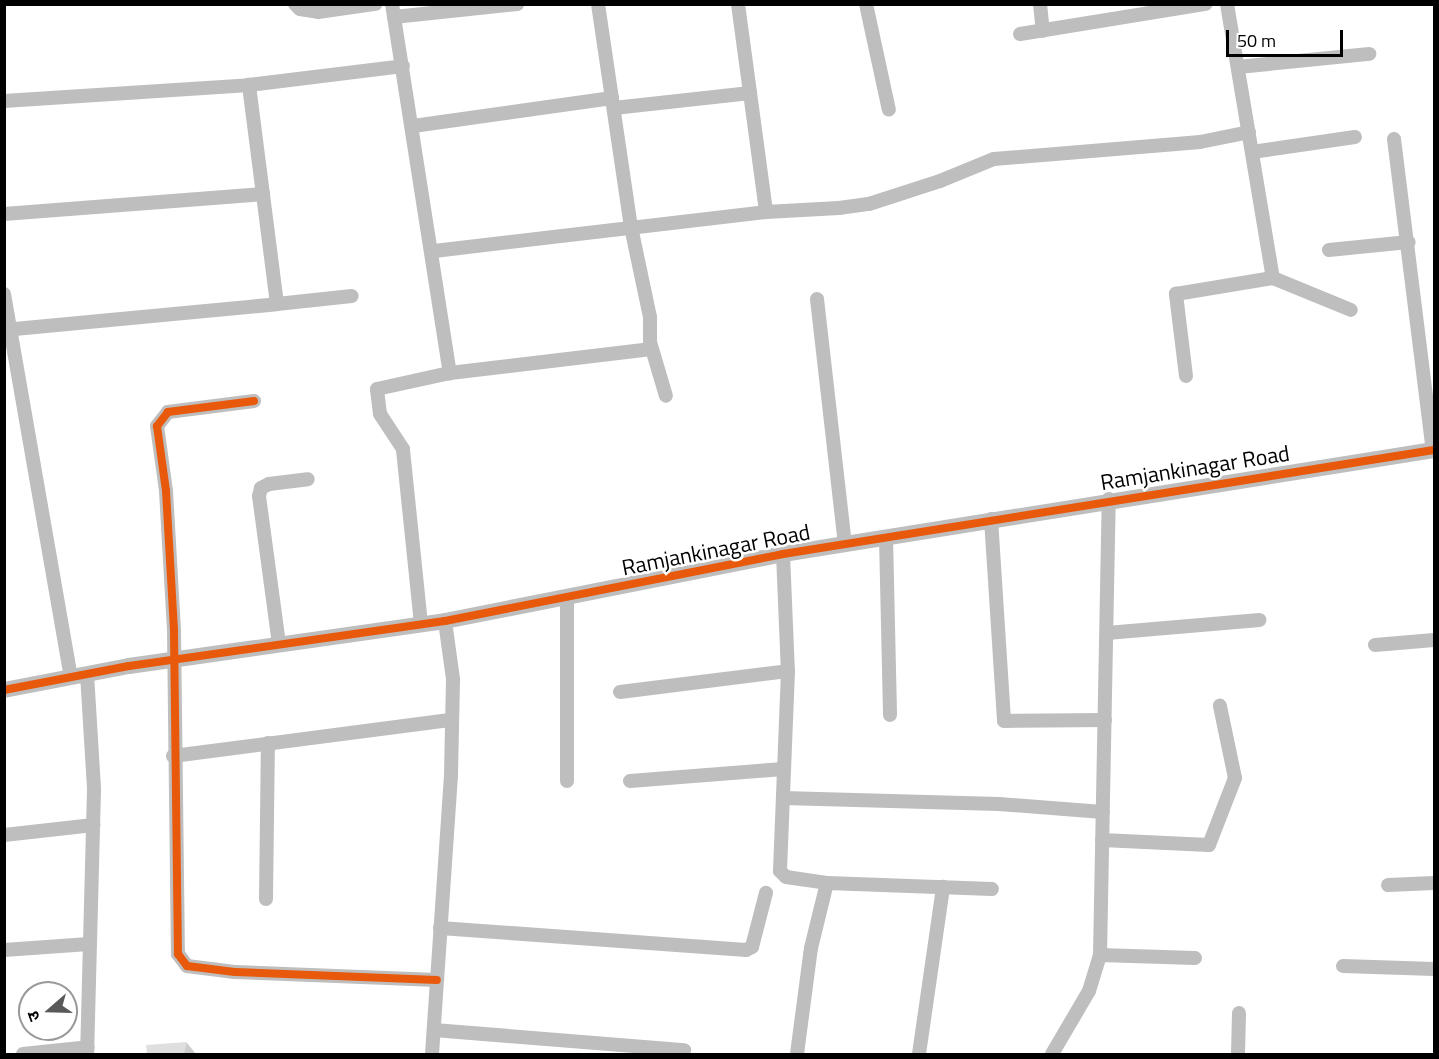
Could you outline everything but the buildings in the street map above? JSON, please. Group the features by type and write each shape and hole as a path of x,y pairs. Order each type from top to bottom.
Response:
{"street":[{"path":"296,4 300,9 318,12 375,4"},
{"path":"450,374 434,252 393,11 517,4"},
{"path":"598,4 632,226 650,317 652,349 666,396"},
{"path":"738,4 766,212"},
{"path":"866,4 889,111"},
{"path":"1040,4 1043,31"},
{"path":"1020,34 1206,4"},
{"path":"1227,4 1274,278"},
{"path":"1238,67 1369,54"},
{"path":"4,101 249,85 403,66"},
{"path":"249,85 277,304"},
{"path":"413,126 613,103 750,93"},
{"path":"434,252 632,226 869,204 994,159 1200,142 1249,132"},
{"path":"1252,152 1354,137"},
{"path":"1394,139 1434,450"},
{"path":"4,214 263,194"},
{"path":"1329,250 1409,242"},
{"path":"1186,376 1176,294 1274,278 1351,310"},
{"path":"4,294 7,330 79,676 93,825 87,1051 23,1054"},
{"path":"7,330 352,296"},
{"path":"818,299 845,543"},
{"path":"421,624 403,449 380,414 376,393 381,386 450,374 652,349"},
{"path":"254,401 168,412 160,418 158,426 166,491 174,631 173,756 181,962 235,972 437,981"},
{"name":"Ramjankinagar Road","path":"4,690 172,660 445,621 845,543 1109,499 1434,450"},
{"path":"279,644 259,496 261,488 269,484 308,479"},
{"path":"1052,1054 1089,991 1100,955 1109,499"},
{"path":"991,519 1004,722 1105,720"},
{"path":"886,537 890,716"},
{"path":"783,554 788,671 780,871 786,877 827,883 992,889"},
{"path":"567,597 567,781"},
{"path":"1107,633 1259,620"},
{"path":"432,1054 452,720 453,679 445,621"},
{"path":"1375,645 1434,640"},
{"path":"620,692 788,671"},
{"path":"1102,840 1204,847 1213,840 1235,778 1220,706"},
{"path":"173,756 452,720"},
{"path":"266,899 268,743"},
{"path":"630,782 784,768"},
{"path":"783,798 999,804 1103,812"},
{"path":"4,835 93,825"},
{"path":"797,1054 811,948 827,883"},
{"path":"1388,885 1434,883"},
{"path":"919,1054 943,886"},
{"path":"440,928 746,950 752,947 766,893"},
{"path":"4,950 89,944"},
{"path":"1100,955 1195,958"},
{"path":"1343,966 1434,969"},
{"path":"1238,1054 1239,1013"},
{"path":"434,1030 684,1050"}],"cycle path":[{"path":"254,401 168,412 157,426 166,491 174,631 178,954 187,966 235,972 437,980"},
{"path":"4,690 129,666 445,621 783,554 1434,450"}]}
